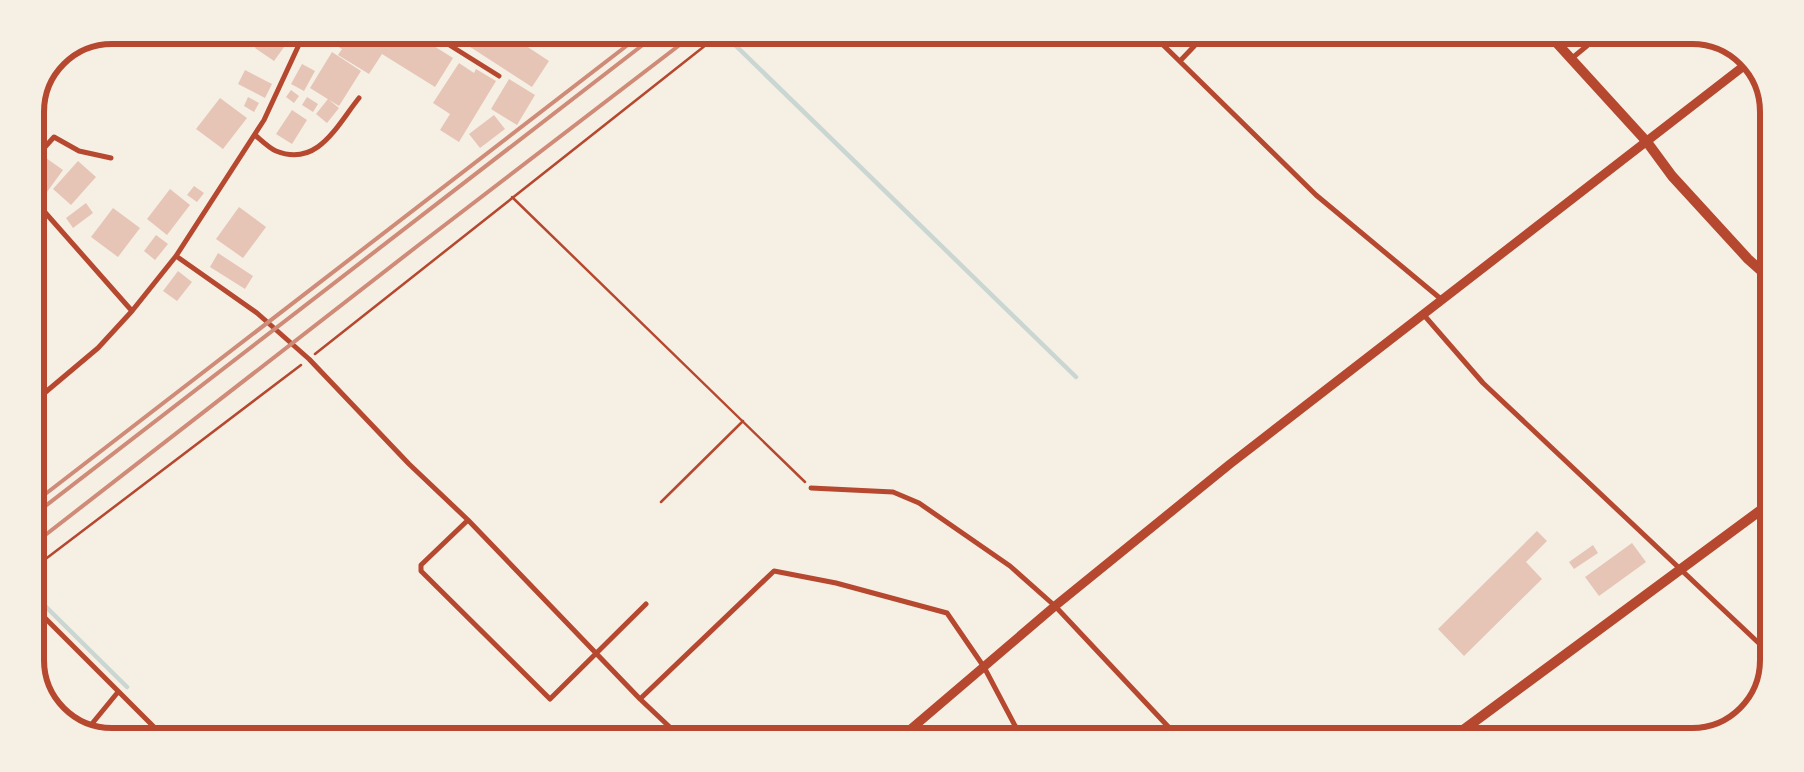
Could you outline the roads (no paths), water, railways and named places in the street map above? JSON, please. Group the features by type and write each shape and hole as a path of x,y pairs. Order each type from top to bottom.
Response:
{"main road":[{"path":"1558,44 1647,142 1672,176 1760,270"},
{"path":"1466,728 1760,511"}],"street":[{"path":"44,396 98,348 132,311 176,256 264,120 299,44"},
{"path":"447,44 499,76"},
{"path":"1162,44 1316,195 1441,300"},
{"path":"1180,62 1196,44"},
{"path":"1571,58 1589,44"},
{"path":"912,728 1055,606 1230,464 1743,67"},
{"path":"255,135 276,151 304,155 319,149 359,98"},
{"path":"44,148 54,137 79,151 111,158"},
{"path":"44,211 132,311"},
{"path":"176,256 257,313 309,358 409,464 468,520 596,654 671,728"},
{"path":"1423,313 1483,382 1760,644"},
{"path":"811,488 893,492 919,502 1010,566 1055,606 1169,728"},
{"path":"468,520 422,564 422,572 550,699 646,604"},
{"path":"640,699 774,571 836,583 946,613 984,667 1016,728"},
{"path":"44,617 155,728"},
{"path":"91,725 118,692"}],"waterway":[{"path":"734,44 1076,377"},
{"path":"44,605 127,687"}],"railway":[{"path":"44,495 629,44"},
{"path":"44,507 644,44"},
{"path":"44,536 681,44"}]}
